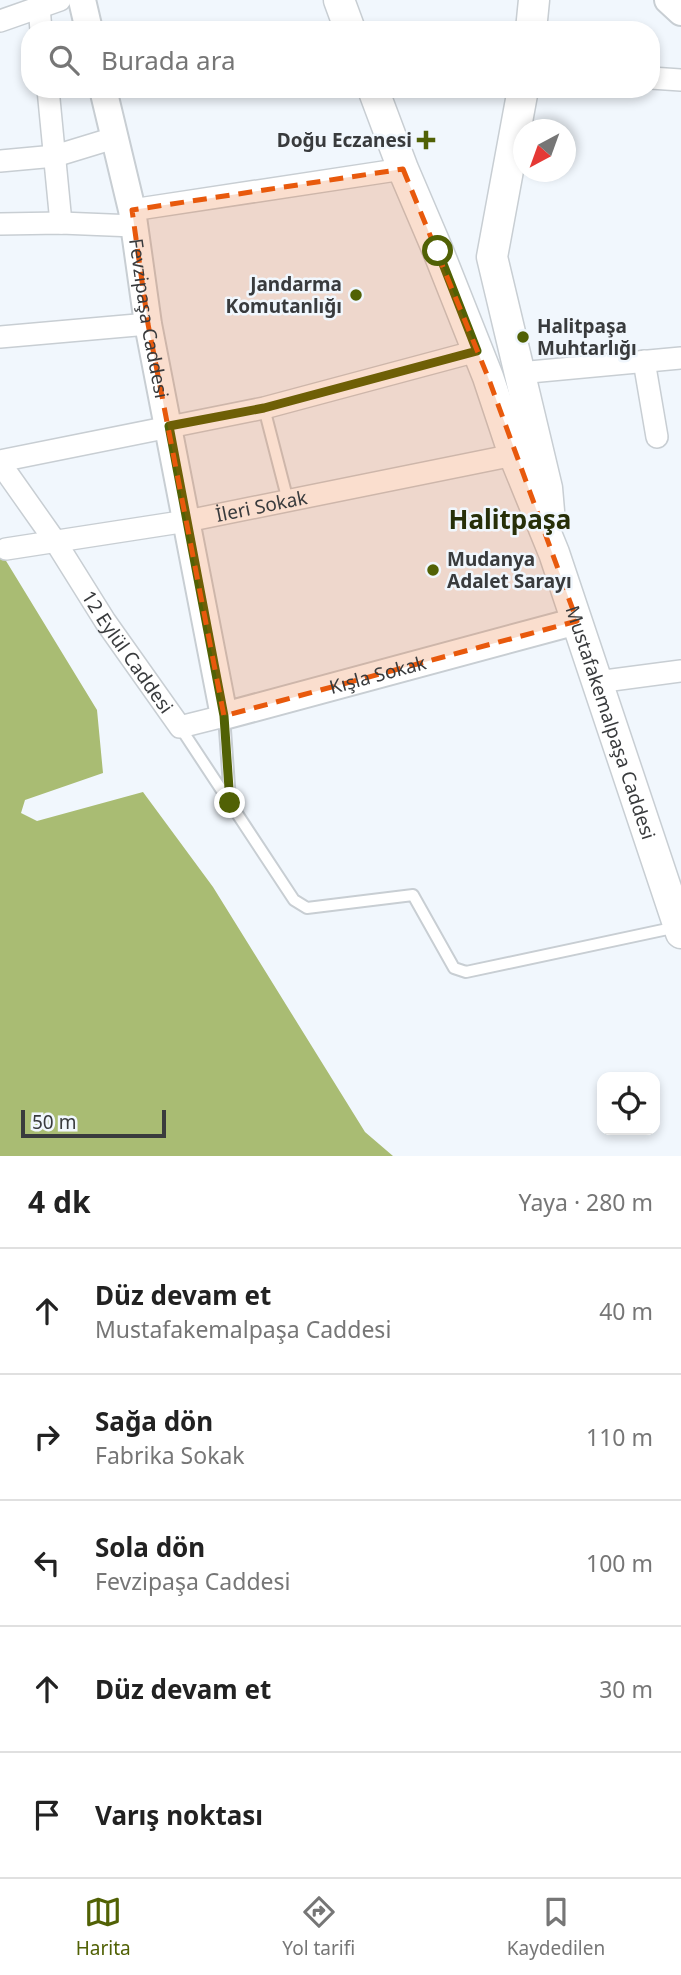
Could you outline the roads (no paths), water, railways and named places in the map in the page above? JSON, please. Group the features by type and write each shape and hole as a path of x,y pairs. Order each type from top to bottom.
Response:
{"main road":[{"path":"339,0 347,21"},
{"path":"532,21 534,0"},
{"name":"Mustafakemalpaşa Caddesi","path":"376,98 554,553 680,928"},
{"path":"521,98 492,257 547,488 554,553"},
{"path":"438,251 455,266 469,272 492,257"}],"street":[{"path":"0,21 60,0"},
{"path":"82,0 87,21"},
{"path":"668,0 681,12"},
{"path":"38,7 40,21"},
{"path":"660,79 681,80"},
{"path":"48,98 61,223"},
{"name":"Fevzipaşa Caddesi","path":"105,98 133,218 148,324 224,716"},
{"path":"0,161 55,156 114,138"},
{"path":"0,224 133,218 403,169"},
{"path":"0,337 148,324"},
{"path":"0,462 264,408 477,351"},
{"path":"519,373 681,358"},
{"path":"644,361 657,437"},
{"name":"İleri Sokak","path":"6,549 187,521 514,455"},
{"name":"12 Eylül Caddesi","path":"0,462 55,541 105,621 180,727"},
{"name":"Kışla Sokak","path":"180,727 577,621"},
{"path":"597,682 681,671"}],"lane":[{"path":"264,408 288,501"},
{"path":"224,716 230,803"},
{"name":"12 Eylül Caddesi","path":"180,727 294,900 307,908 413,895 454,968 466,972 680,928"}],"place":[{"name":"Doğu Eczanesi","path":"426,140"},
{"name":"Jandarma Komutanlığı","path":"356,295"},
{"name":"Halitpaşa Muhtarlığı","path":"523,337"},
{"name":"Mudanya Adalet Sarayı","path":"433,570"}],"district":[{"name":"Halitpaşa","path":"510,519"}]}
